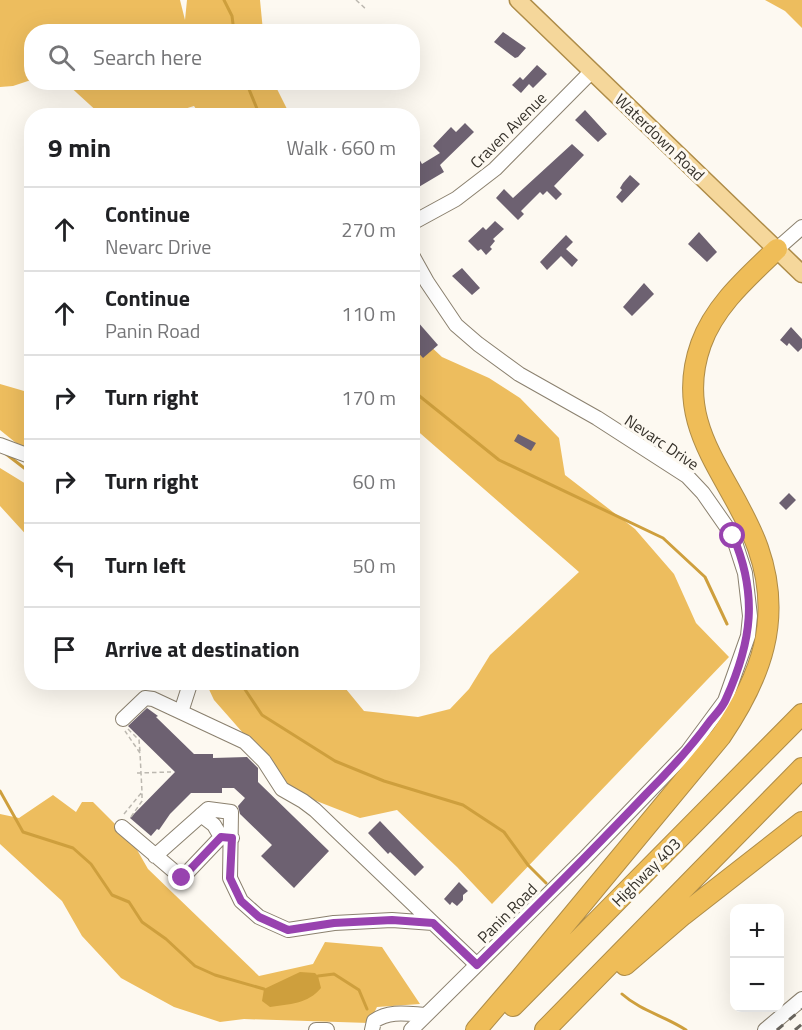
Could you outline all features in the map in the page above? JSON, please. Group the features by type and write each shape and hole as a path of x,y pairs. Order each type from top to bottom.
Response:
{"highway":[{"path":"476,1030 721,736 741,706 756,676 767,627 766,582 757,546 704,440 695,406 693,376 701,343 725,302 777,249"},
{"name":"Highway 403","path":"489,1030 802,714"},
{"path":"545,1030 802,768"},
{"path":"551,1030 683,915 802,822"}],"main road":[{"name":"Waterdown Road","path":"518,0 802,274"}],"street":[{"name":"Craven Avenue","path":"420,219 456,199 495,169 591,72"},
{"path":"777,249 802,227"},
{"name":"Nevarc Drive","path":"420,269 456,325 478,344 519,374 597,418 687,476 703,493 733,536 739,551 745,573 750,616 739,666 725,701 688,751 584,859"},
{"path":"0,445 24,454"},
{"path":"181,712 188,690"},
{"path":"123,722 145,699 153,699 245,742 264,761 282,789 315,810 477,965"},
{"path":"155,856 208,809 231,812 226,838 230,878 241,901 259,917 288,930 334,923 392,920 433,923"},
{"path":"201,815 226,838"},
{"path":"124,825 155,856 182,878 226,838"},
{"name":"Panin Road","path":"411,1030 584,859"},
{"path":"765,1030 802,999"},
{"path":"372,1030 374,1021 382,1015 398,1013 426,1015"},
{"path":"316,1030 327,1030"}],"path":[{"path":"356,0 367,10"},
{"path":"123,722 122,727 140,753"},
{"path":"123,722 139,740 142,792 142,801 124,825"},
{"path":"137,773 171,772"},
{"path":"124,825 123,815 142,792"}],"shaded area":[{"path":"0,0 180,0 185,20 187,0 260,0 262,24 24,24 24,82 0,87"},
{"path":"765,0 802,0 802,28 785,11"},
{"path":"74,90 278,90 286,108 195,108 194,106 188,108 93,108"},
{"path":"420,337 442,357 489,378 520,398 559,438 565,475 635,529 674,574 696,623 729,657 492,904 397,810 360,818 296,793 214,700 209,690 347,690 364,711 418,717 450,709 469,689 490,655 579,572 420,433"},
{"path":"0,384 24,391 24,449 0,430"},
{"path":"0,468 24,483 24,532 0,506"},
{"path":"53,795 76,812 82,802 93,802 132,841 148,869 259,976 313,964 325,942 382,947 420,1004 377,1007 369,1023 244,1019 220,1022 174,1007 121,978 82,936 62,901 0,844 0,814 19,818"},
{"path":"300,972 315,973 321,988 310,997 298,1002 270,1007 262,1001 264,989"}],"building":[{"path":"503,32 526,48 518,57 515,58 494,42"},
{"path":"537,65 547,74 533,88 529,84 521,93 512,85 520,77 523,80"},
{"path":"585,110 607,134 598,142 575,120"},
{"path":"465,123 474,132 440,165 444,172 420,186 420,160 422,164 440,153 433,146 451,127 456,132"},
{"path":"572,144 584,155 554,186 562,194 556,200 547,191 543,195 540,192 521,211 524,214 518,220 496,198 504,189 513,198"},
{"path":"630,175 640,184 622,203 616,197"},
{"path":"495,221 504,229 493,239 495,241 490,247 492,249 486,255 468,241 483,227 486,230"},
{"path":"699,232 717,252 707,262 688,244"},
{"path":"566,235 573,242 566,249 578,260 572,267 561,256 547,270 540,262"},
{"path":"462,268 480,288 472,295 452,276"},
{"path":"644,283 654,294 632,316 623,307"},
{"path":"420,324 438,345 423,358 420,355"},
{"path":"791,327 802,339 802,348 798,352 789,343 787,346 780,340"},
{"path":"518,434 536,443 531,451 514,441"},
{"path":"789,493 796,500 786,510 779,503"},
{"path":"147,708 158,716 156,717 194,754 213,754 213,758 247,757 258,768 258,782 329,851 294,888 261,856 272,845 240,814 238,806 245,798 234,788 222,788 222,793 191,793 151,836 130,818 175,772 128,726"},
{"path":"380,821 424,867 415,876 390,852 388,854 368,833"},
{"path":"459,882 468,891 457,906 452,902 450,905 444,899"}],"waterway":[{"path":"224,0 232,16 233,24"},
{"path":"249,90 257,108"},
{"path":"420,396 499,460 663,538 705,577 727,624"},
{"path":"6,454 24,468"},
{"path":"245,690 262,715 335,761 384,781 463,805 504,832 528,865 546,883"},
{"path":"0,791 23,832 73,848 91,864 112,895 129,902 142,922 166,939 195,966 215,975 264,989"},
{"path":"318,976 334,974 359,990 367,1009"},
{"path":"622,994 637,1005 686,1030"}],"railway":[{"path":"777,1030 802,1009"},
{"path":"795,1030 802,1024"}],"route":[{"path":"182,878 221,837 232,838 230,878 241,901 259,917 288,930 334,923 392,920 433,923 477,965 688,751 725,701 739,666 750,616 745,573 733,536"}]}
